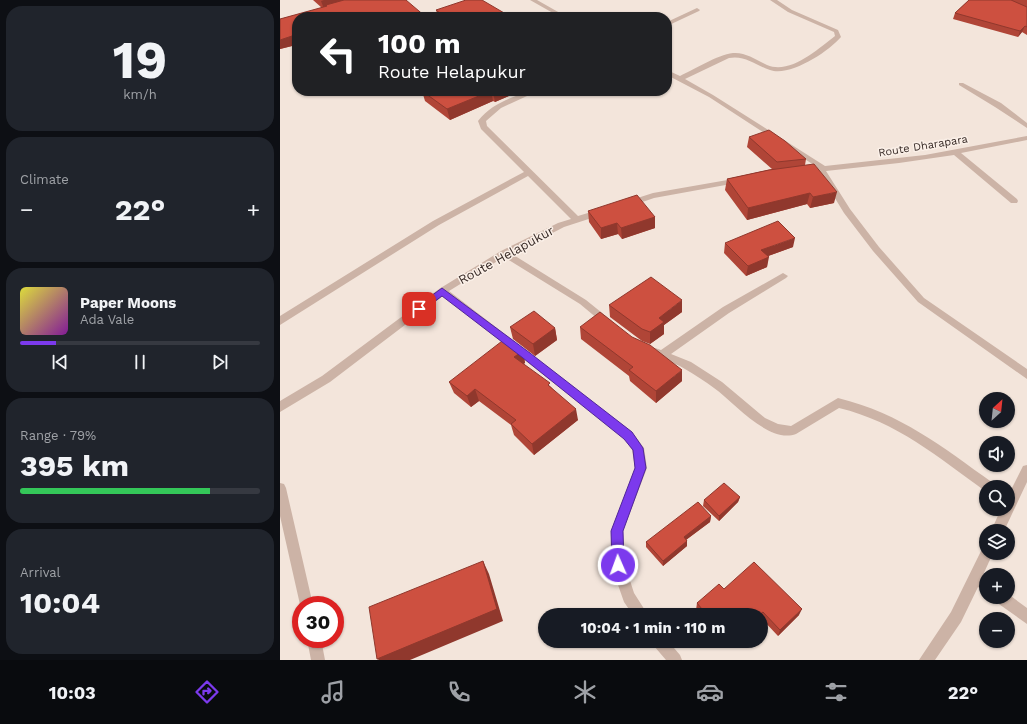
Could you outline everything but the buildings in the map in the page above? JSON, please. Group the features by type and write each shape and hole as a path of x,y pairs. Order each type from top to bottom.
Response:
{"street":[{"path":"533,0 555,12"},
{"path":"678,78 728,56 736,54 748,57 774,69 780,70 789,68 819,51 838,37 836,31 790,11 773,0"},
{"path":"672,22 697,10"},
{"path":"672,75 711,96 821,166 821,169 847,211 921,300 1027,376"},
{"path":"961,84 998,105 1027,126"},
{"path":"523,96 501,105 486,115 482,121 484,127 577,220"},
{"name":"Route Dharapara","path":"821,169 877,165 956,153 1027,138"},
{"path":"956,153 1014,201"},
{"path":"793,174 821,169"},
{"path":"280,321 436,223 530,172"},
{"path":"622,205 653,196 745,179"},
{"name":"Route Helapukur","path":"280,407 326,379 442,291 504,253 555,228 607,210"},
{"path":"504,253 583,302 613,326"},
{"path":"662,355 726,310 783,276"},
{"path":"442,291 628,435 638,448 640,468 617,531 618,565 629,597 636,608"},
{"path":"643,348 687,365 718,385 761,422 776,429 792,431 838,403 855,406 907,428 979,480"},
{"path":"1015,493 1027,470"},
{"path":"280,488 304,596"},
{"path":"926,660 956,617 984,560"},
{"path":"975,577 979,580"},
{"path":"1010,604 1027,617"},
{"path":"316,648 318,660"},
{"path":"665,648 675,660"}],"route":[{"path":"419,309 442,291 628,435 638,448 640,468 617,531 618,565"}]}
